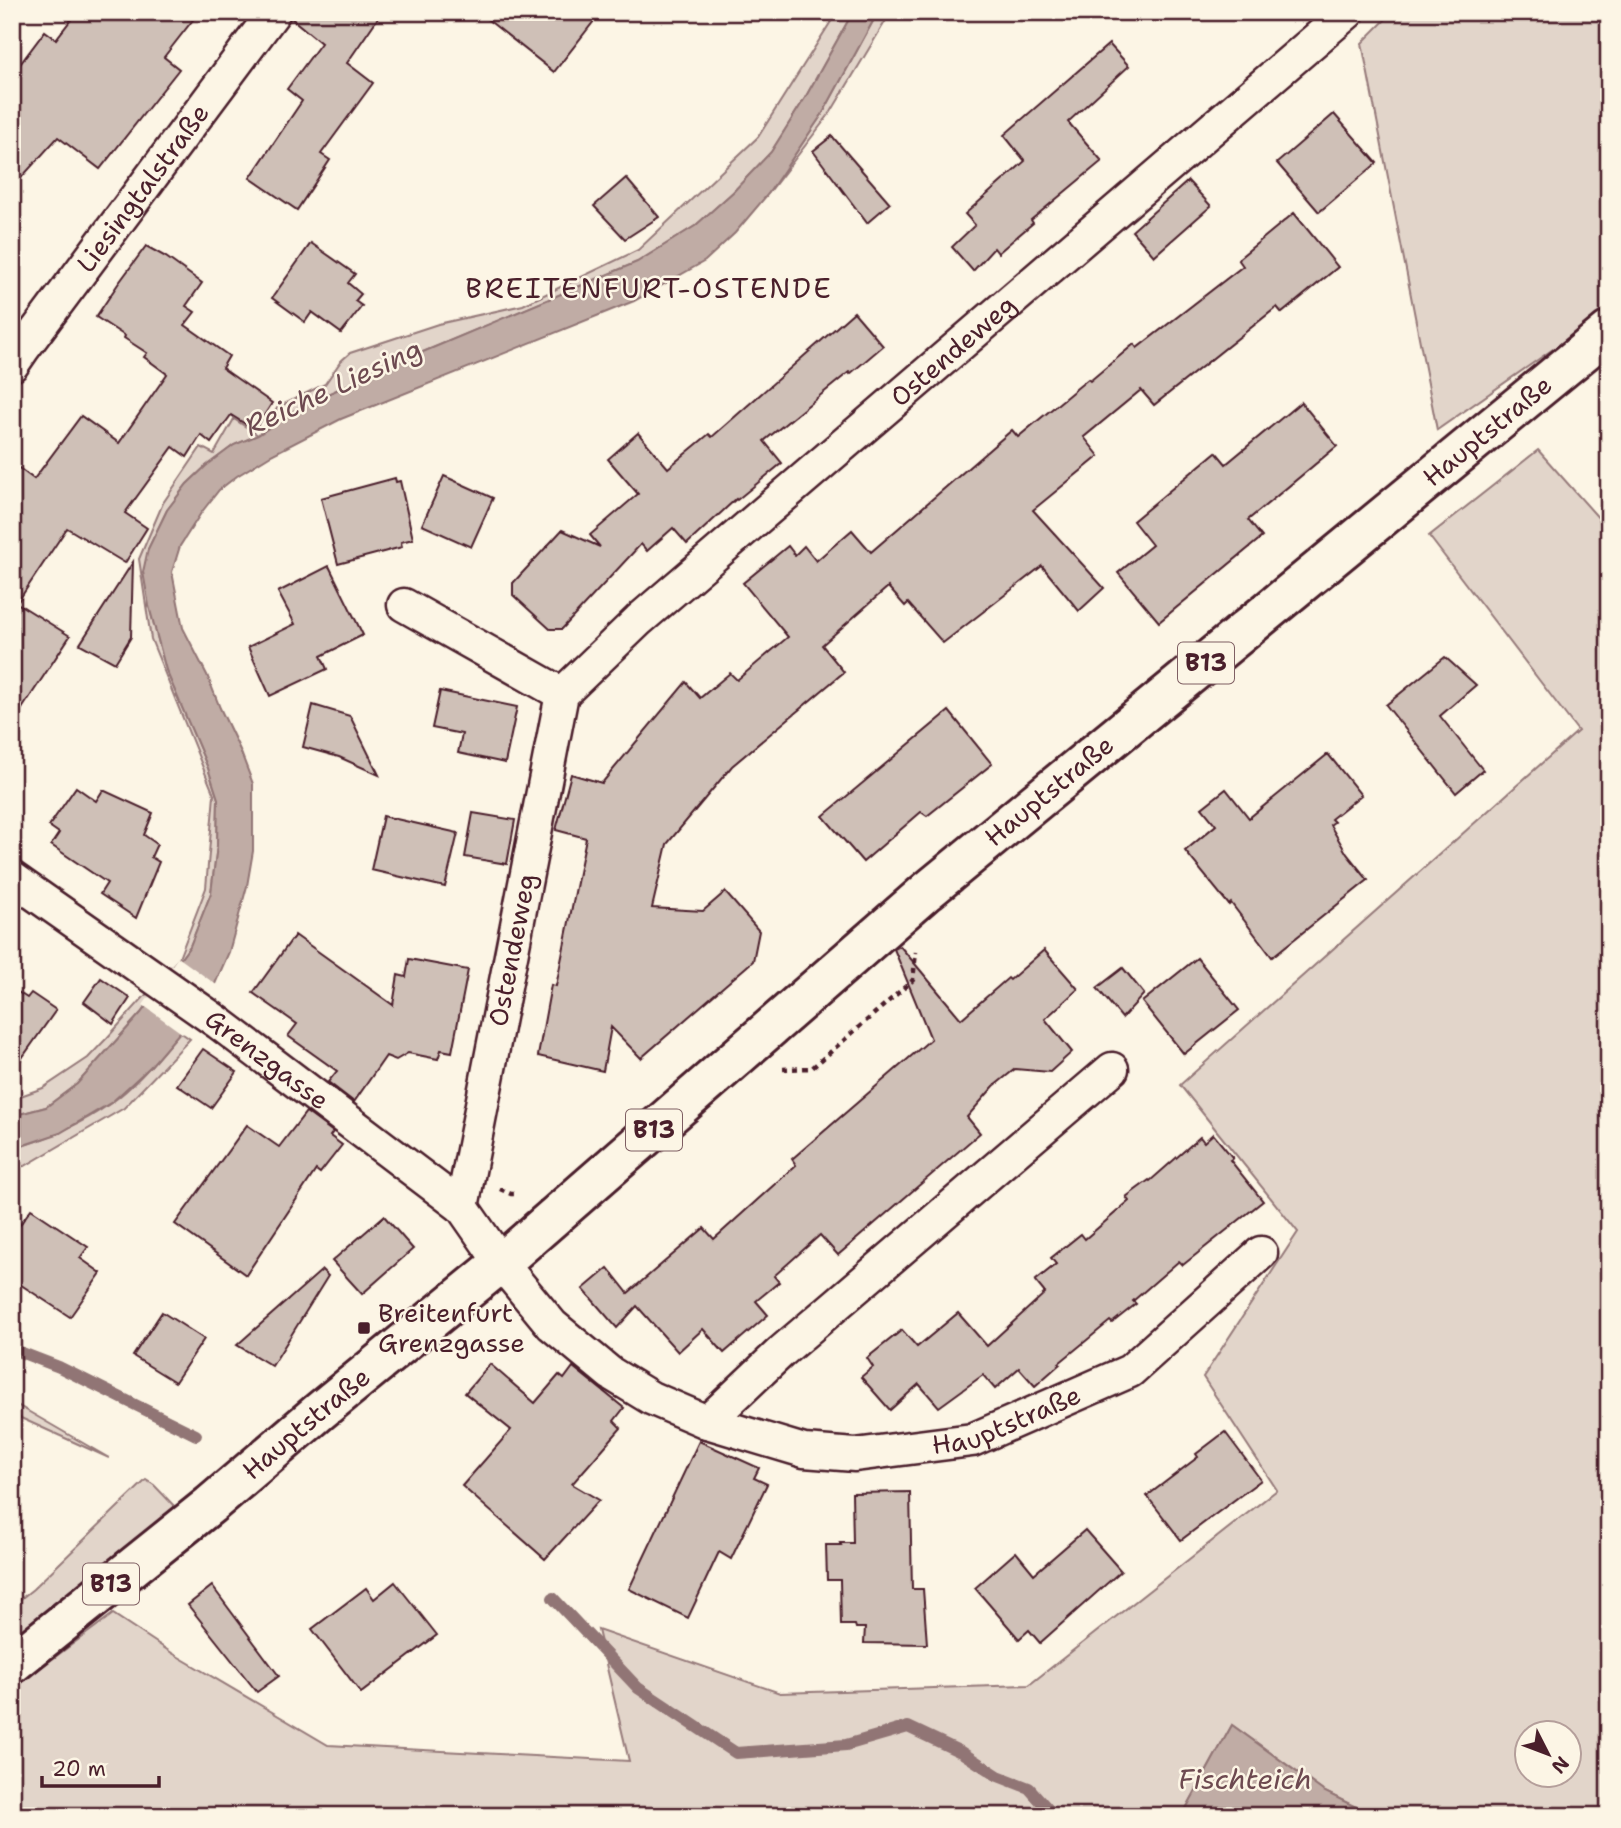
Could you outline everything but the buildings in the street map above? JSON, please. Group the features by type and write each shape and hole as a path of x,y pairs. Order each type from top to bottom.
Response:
{"main road":[{"name":"Hauptstraße","path":"12,1664 210,1505 501,1263 926,892 1609,331"}],"street":[{"name":"Liesingtalstraße","path":"12,365 274,12"},
{"name":"Ostendeweg","path":"462,1207 562,694 639,620 1348,12"},
{"path":"404,605 562,694"},
{"name":"Grenzgasse","path":"12,878 219,1023 462,1207 501,1263"},
{"path":"707,1422 781,1352 1112,1069"},
{"name":"Hauptstraße","path":"501,1263 552,1325 610,1373 650,1398 707,1422 804,1451 855,1455 972,1440 1130,1371 1261,1253"}],"shaded area":[{"path":"837,12 853,12 771,152 733,192 695,226 638,262 303,405 258,435 278,407 325,384 350,353 438,324 523,305 638,250 758,137"},
{"path":"878,12 891,12 831,112 768,194 823,113"},
{"path":"1393,12 1609,12 1609,310 1437,430 1362,43"},
{"path":"234,419 258,435 234,445 187,484 167,510 148,549 149,606 166,670 208,768 218,799 217,846 211,893 190,946 141,1013 77,1084 46,1107 12,1116 12,1099 43,1088 88,1058 179,958 206,888 214,795 151,639 139,559 163,503 201,447 214,454"},
{"path":"1538,450 1609,530 1609,1816 1374,1816 1323,1791 1232,1725 1182,1816 12,1816 12,1689 113,1614 172,1653 328,1745 629,1761 598,1630 780,1693 1029,1685 1277,1490 1203,1377 1298,1232 1180,1085 1578,731 1429,536"},
{"path":"180,1032 190,1039 124,1108 25,1166 12,1167 12,1149 64,1130 111,1103 139,1079"},
{"path":"12,1402 109,1458 12,1414"},
{"path":"146,1480 178,1510 12,1644 12,1606"}],"water":[{"path":"853,12 878,12 823,113 768,194 735,233 705,261 634,301 341,419 237,476 219,490 201,513 180,546 172,572 183,628 207,675 253,784 253,851 247,886 229,952 215,984 180,1032 150,1067 112,1102 60,1133 12,1149 12,1116 46,1107 77,1084 141,1013 190,946 211,893 217,846 218,799 208,768 166,670 143,572 148,549 167,510 187,484 206,466 234,445 258,435 303,405 637,262 695,226 733,192 771,152"},
{"name":"Fischteich","path":"1232,1725 1323,1791 1374,1816 1182,1816"}],"pier":[{"path":"178,957 218,986 183,1034 143,1005"}],"waterway":[{"path":"12,1349 59,1367 196,1435"},
{"path":"553,1598 638,1688 736,1753 846,1745 908,1727 961,1752 998,1776 1029,1788 1054,1816"}],"place":[{"name":"Breitenfurt Grenzgasse","path":"364,1328"}],"district":[{"name":"BREITENFURT-OSTENDE","path":"649,288"}],"water label":[{"name":"Reiche Liesing","path":"333,387"}]}
